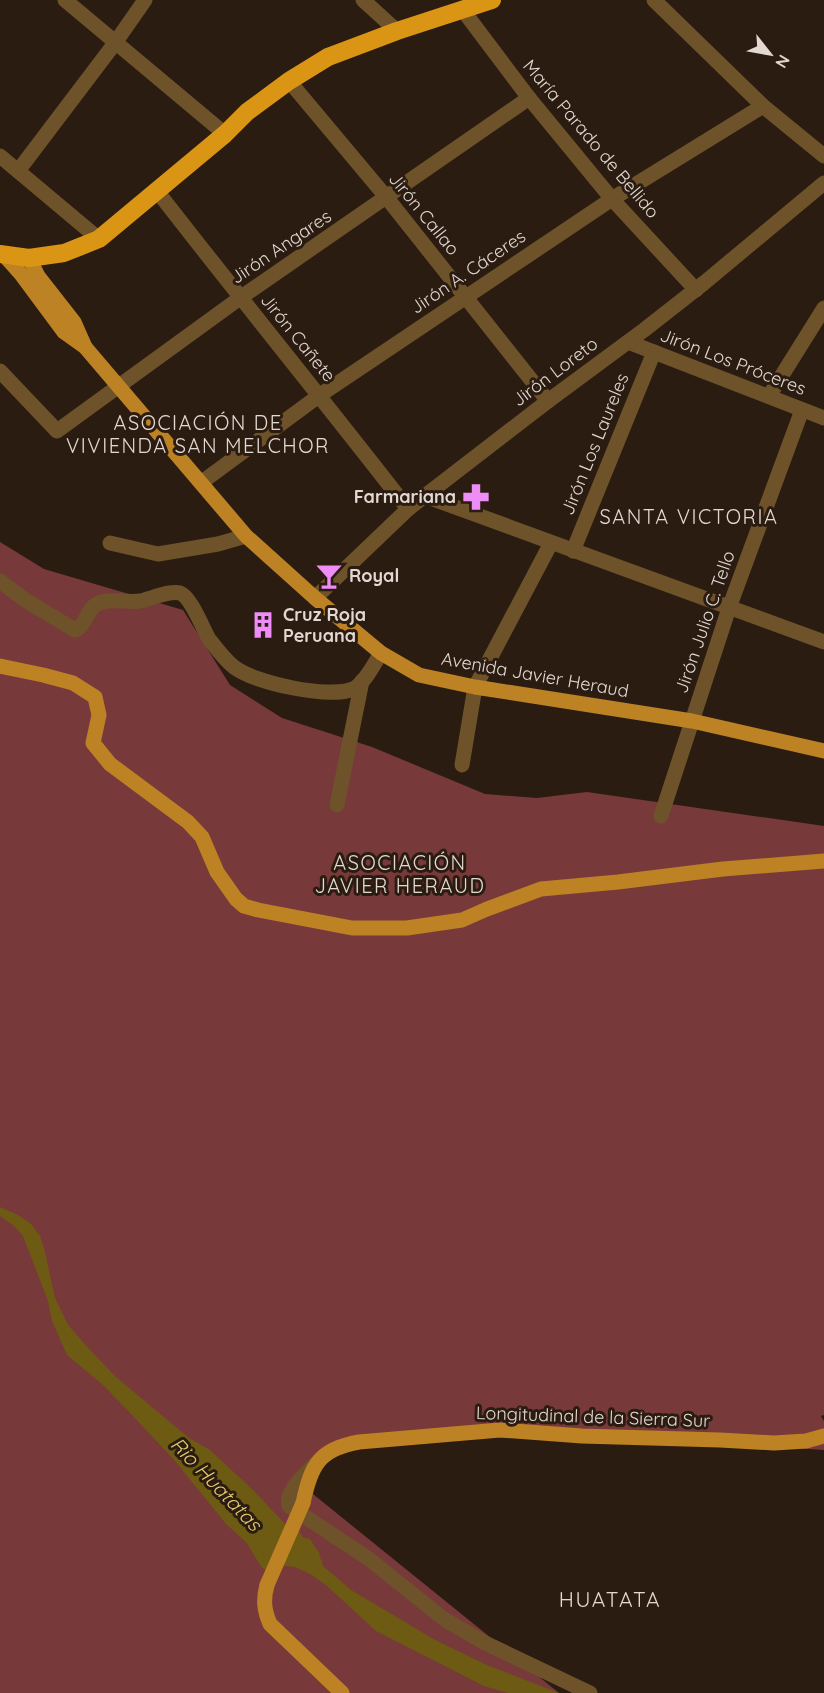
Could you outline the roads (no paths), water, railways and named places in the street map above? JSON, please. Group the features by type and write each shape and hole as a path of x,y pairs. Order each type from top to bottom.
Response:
{"highway":[{"path":"3,255 29,258 64,253 99,238 225,134 247,112 289,81 328,57 397,31 492,0"}],"main road":[{"name":"Avenida Javier Heraud","path":"3,255 21,274 64,332 85,347 246,536 381,653 419,675 475,687 692,721 824,751"},
{"name":"Avenida Javier Heraud","path":"29,258 38,276 74,322 85,347"},
{"path":"0,666 73,683 95,697 99,715 93,743 110,764 188,822 202,837 217,872 236,899 244,906 352,928 407,928 462,920 541,889 723,869 824,861"},
{"name":"Longitudinal de la Sierra Sur","path":"323,1455 345,1444 359,1442 500,1430 582,1436 774,1443 806,1441 824,1436"},
{"path":"323,1455 307,1483 303,1503 263,1599 270,1624 342,1693"}],"street":[{"path":"64,0 225,134"},
{"path":"18,171 145,0"},
{"path":"363,0 397,31"},
{"path":"654,0 763,106 824,156"},
{"name":"María Parado de Bellido","path":"462,9 529,98 612,199 696,290"},
{"name":"Jirón Callao","path":"289,81 387,198 548,401"},
{"name":"Jirón Angares","path":"0,371 57,431 240,298 529,98"},
{"name":"Jirón A. Cáceres","path":"202,482 320,395 465,297 612,199 763,106"},
{"path":"0,156 99,238"},
{"name":"Jirón Loreto","path":"315,598 408,509 696,290 824,183"},
{"name":"Jirón Cañete","path":"157,191 408,509"},
{"path":"769,396 824,308"},
{"name":"Jirón Los Próceres","path":"628,342 824,418"},
{"name":"Jirón Los Laureles","path":"573,551 654,352"},
{"name":"Jirón Julio C. Tello","path":"661,816 729,608 802,410"},
{"path":"425,496 824,642"},
{"path":"110,543 158,554 218,544 246,536"},
{"path":"462,765 475,687 551,543"},
{"path":"0,581 25,600 75,630 99,602 138,602 180,593 190,603 210,639 233,667 246,674 312,692 338,693 355,688 381,653"},
{"path":"337,805 362,681"},
{"path":"323,1455 293,1488 288,1500 290,1506 369,1559 444,1619 485,1643 590,1693"}],"water":[{"name":"Rio Huatatas","path":"0,1207 31,1224 40,1236 55,1298 68,1325 90,1350 116,1377 189,1438 210,1450 285,1524 297,1526 302,1536 310,1539 319,1553 323,1566 351,1590 437,1641 489,1666 559,1693 508,1693 484,1686 376,1631 312,1575 295,1567 283,1566 273,1573 262,1568 246,1542 226,1524 175,1461 102,1384 67,1355 52,1321 48,1301 23,1236 0,1216"}],"place":[{"name":"Farmariana","path":"476,497"},
{"name":"Royal","path":"329,576"},
{"name":"Cruz Roja Peruana","path":"263,625"}],"district":[{"name":"ASOCIACIÓN DE VIVIENDA SAN MELCHOR","path":"198,434"},
{"name":"SANTA VICTORIA","path":"689,517"},
{"name":"ASOCIACIÓN JAVIER HERAUD","path":"400,874"},
{"name":"HUATATA","path":"610,1600"}]}
